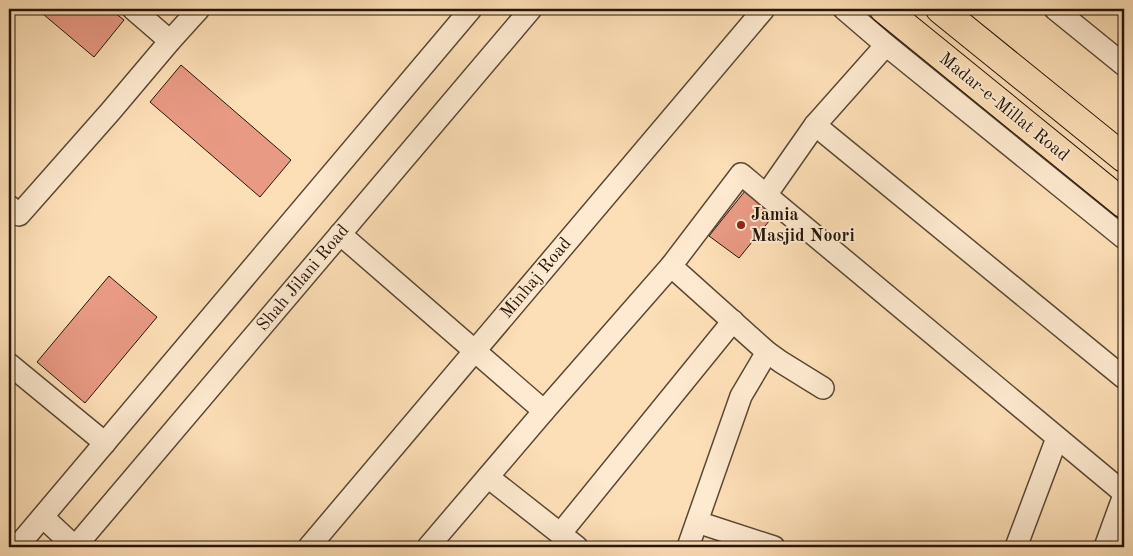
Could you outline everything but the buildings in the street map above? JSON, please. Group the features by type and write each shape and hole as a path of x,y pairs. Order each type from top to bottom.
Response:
{"main road":[{"name":"Madar-e-Millat Road","path":"884,9 1124,204"},
{"name":"Madar-e-Millat Road","path":"940,9 1124,158"}],"street":[{"path":"133,9 170,41"},
{"path":"12,216 110,112 199,9"},
{"path":"18,547 471,9"},
{"name":"Shah Jilani Road","path":"75,547 531,9"},
{"name":"Minhaj Road","path":"308,547 764,9"},
{"path":"844,9 886,46 1124,238"},
{"path":"1055,9 1124,65"},
{"path":"766,194 814,125 886,46"},
{"path":"814,125 1124,378"},
{"path":"435,545 488,477 671,266 741,174 1124,494 1105,547"},
{"path":"340,234 544,411"},
{"path":"671,266 767,352 824,388"},
{"path":"560,534 733,321"},
{"path":"688,547 741,396 767,352"},
{"path":"9,364 105,443"},
{"path":"1016,547 1057,438"},
{"path":"488,477 577,547"},
{"path":"43,517 75,547"},
{"path":"697,522 774,547"}],"place":[{"name":"Jamia Masjid Noori","path":"741,225"}]}
